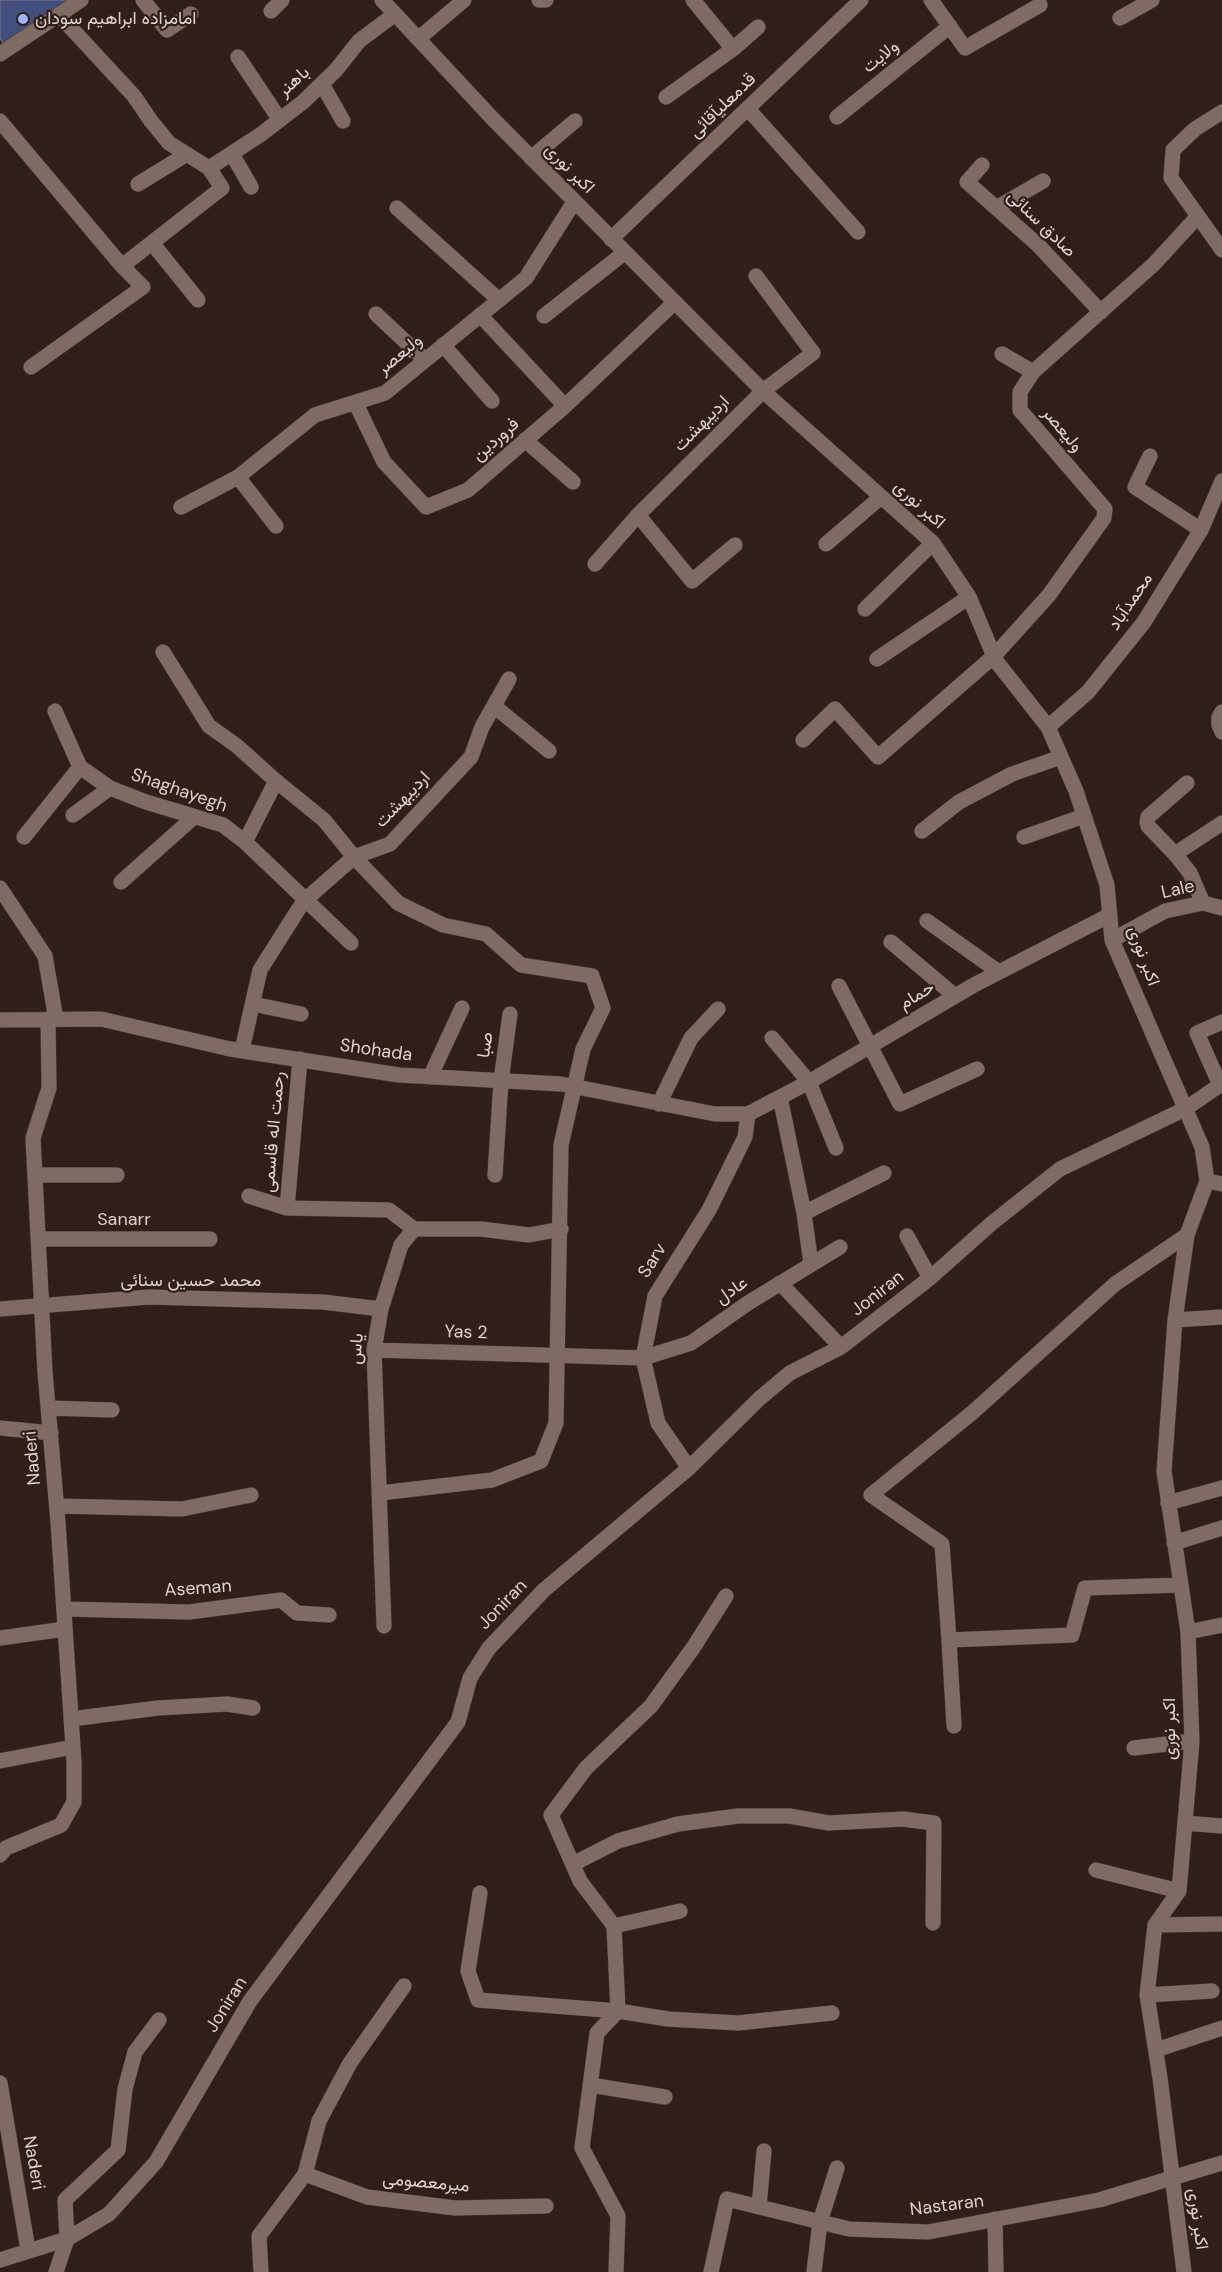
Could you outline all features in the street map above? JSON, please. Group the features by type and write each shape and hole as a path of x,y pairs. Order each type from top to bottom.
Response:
{"street":[{"path":"0,54 81,0"},
{"path":"143,0 167,30 190,14"},
{"path":"271,11 282,0"},
{"name":"اکبر نوری","path":"382,0 573,202 764,391 933,543 969,597 994,656 1048,727 1084,816 1107,885 1112,940 1202,1147 1214,1182 1187,1235 1175,1320 1164,1471 1188,1632 1192,1742 1179,1891 1155,1924 1147,1995 1184,2272"},
{"path":"418,39 464,0"},
{"path":"539,0 546,0"},
{"path":"693,0 733,49"},
{"name":"قدمعلیآقائی","path":"611,239 861,0"},
{"path":"931,0 965,48 1040,5"},
{"path":"1120,18 1152,0"},
{"name":"باهنر","path":"209,168 303,102 322,84 359,41 395,14"},
{"path":"58,15 135,96 151,121 169,142 209,168 222,188 122,266"},
{"name":"ولایت","path":"837,117 950,26"},
{"path":"666,97 733,49 758,27"},
{"path":"238,57 280,120"},
{"path":"322,84 343,121"},
{"path":"748,109 858,232"},
{"path":"1221,245 1171,178 1173,150 1196,129 1222,112"},
{"path":"0,122 122,266 143,287 31,367"},
{"path":"531,158 575,122"},
{"path":"138,184 187,154"},
{"path":"232,154 251,187"},
{"name":"صادق سنائی","path":"982,165 967,182 998,207 1038,245 1101,312"},
{"path":"998,207 1043,181"},
{"name":"ولیعصر","path":"182,507 238,477 315,415 385,393 526,278 573,202"},
{"path":"397,208 499,300"},
{"name":"ولیعصر","path":"994,656 1049,595 1104,518 1106,509 1020,410 1020,393 1033,372 1154,264 1198,216"},
{"path":"152,243 198,300"},
{"path":"544,316 624,253"},
{"name":"اردیبهشت","path":"595,564 638,514 764,391 813,353 756,276"},
{"name":"فروردین","path":"356,404 384,462 426,507 468,490 566,406 675,302"},
{"path":"376,314 425,360"},
{"path":"480,315 566,406"},
{"path":"444,345 492,401"},
{"path":"1002,354 1033,372"},
{"path":"525,440 573,482"},
{"path":"1150,456 1136,487 1201,530"},
{"path":"238,477 276,526"},
{"name":"محمدآباد","path":"1048,727 1088,692 1144,621 1201,530 1222,481"},
{"path":"826,544 881,496"},
{"path":"638,514 692,581 735,545"},
{"path":"865,609 933,543"},
{"path":"877,659 969,597"},
{"path":"163,652 209,726 237,746 324,820 354,857 398,903 443,925 486,934 521,965 592,976 603,1008 583,1049 561,1145 556,1423 541,1461 492,1480 380,1493"},
{"path":"803,740 835,709 878,757 994,656"},
{"name":"اردیبهشت","path":"242,1050 260,970 305,900 354,857 390,844 471,757 482,727 509,679"},
{"path":"494,706 549,751"},
{"path":"24,837 80,767 55,711"},
{"path":"1222,712 1218,725 1222,732"},
{"path":"922,831 958,801 1012,774 1061,757"},
{"name":"Shaghayegh","path":"80,767 110,788 146,802 223,825 245,842 351,943"},
{"path":"245,842 276,781"},
{"path":"1187,783 1148,817 1147,822 1148,826 1190,873 1203,903"},
{"path":"74,815 110,788"},
{"path":"1024,837 1084,816"},
{"path":"121,882 194,817"},
{"path":"1175,854 1222,823"},
{"name":"Naderi","path":"0,888 45,956 52,1019 49,1088 33,1138 48,1408 73,1747 74,1802 61,1825 6,1848 0,1855"},
{"name":"Lale","path":"1112,940 1165,911 1203,903 1222,908"},
{"name":"حمام","path":"748,1114 810,1082 955,996 1110,915"},
{"path":"927,921 999,972"},
{"path":"891,942 955,996"},
{"path":"839,986 900,1104 977,1069"},
{"path":"253,1004 301,1014"},
{"path":"430,1077 462,1008"},
{"path":"659,1104 691,1038 718,1010"},
{"name":"صبا","path":"495,1175 501,1081 510,1014"},
{"name":"Shohada","path":"0,1020 101,1019 242,1050 399,1075 561,1084 715,1114 748,1114"},
{"name":"Joniran","path":"0,2260 67,2239 109,2214 156,2162 250,2001 458,1722 470,1678 489,1648 544,1590 689,1468 760,1398 790,1373 842,1347 930,1278 992,1223 1060,1169 1185,1109 1220,1085 1197,1033 1222,1022"},
{"path":"772,1038 810,1082 836,1148"},
{"name":"رحمت اله قاسمی","path":"287,1208 300,1059"},
{"path":"780,1097 804,1213 811,1264"},
{"name":"Sarv","path":"689,1468 658,1423 643,1358 655,1296 709,1210 746,1137 748,1114"},
{"path":"804,1213 884,1173"},
{"path":"35,1175 117,1175"},
{"path":"249,1196 287,1208 389,1210 414,1230 481,1229 529,1235 561,1229"},
{"name":"یاس","path":"384,1626 374,1350 381,1309 401,1245 414,1230"},
{"path":"954,1726 942,1544 871,1495 974,1412 1115,1284 1187,1235"},
{"path":"907,1236 930,1278"},
{"name":"Sanarr","path":"39,1239 210,1239"},
{"name":"عادل","path":"558,1355 643,1358 691,1343 748,1303 840,1247"},
{"path":"780,1283 842,1347"},
{"name":"محمد حسین سنائی","path":"0,1309 148,1297 323,1302 381,1309"},
{"path":"1175,1320 1222,1317"},
{"name":"Yas 2","path":"374,1350 558,1355"},
{"path":"48,1408 112,1410"},
{"path":"0,1428 51,1433"},
{"path":"1168,1503 1222,1488"},
{"path":"57,1506 182,1509 251,1495"},
{"path":"1174,1543 1222,1528"},
{"path":"949,1640 1072,1635 1085,1588 1181,1585"},
{"path":"616,2272 618,2217 582,2148 597,2033 618,2011 614,1926 580,1881 551,1815 586,1768 651,1707 726,1596"},
{"name":"Aseman","path":"64,1609 189,1612 281,1600 297,1613 329,1615"},
{"path":"1188,1632 1222,1626"},
{"path":"0,1638 65,1629"},
{"path":"71,1719 158,1708 228,1704 253,1707"},
{"path":"1134,1748 1192,1742"},
{"path":"0,1761 73,1747"},
{"path":"573,1864 618,1841 678,1824 738,1816 789,1816 830,1824 903,1820 934,1824 933,1923"},
{"path":"1185,1823 1222,1826"},
{"path":"1096,1870 1179,1891"},
{"path":"480,1893 468,1971 478,2000 618,2011 668,2019 738,2023 832,2013"},
{"path":"614,1926 680,1911"},
{"path":"1155,1924 1222,1924"},
{"path":"261,2272 260,2236 305,2174 319,2121 350,2063 404,1986"},
{"path":"1147,1995 1212,1990"},
{"path":"57,2272 67,2239 65,2200 118,2150 125,2089 135,2052 159,2020"},
{"path":"1156,2050 1222,2028"},
{"name":"Naderi","path":"0,2083 5,2149 28,2250"},
{"path":"590,2085 665,2097"},
{"path":"759,2207 765,2151"},
{"name":"Nastaran","path":"711,2272 727,2199 849,2229 928,2232 1099,2200 1222,2163"},
{"path":"814,2272 820,2222 837,2168"},
{"name":"میرمعصومی","path":"305,2174 378,2199 455,2208 546,2206"},
{"path":"995,2219 996,2272"}],"building":[{"name":"امامزاده ابراهیم سودان","path":"0,0 74,0 5,46 0,38"}],"place":[{"name":"امامزاده ابراهیم سودان","path":"23,19"}]}
